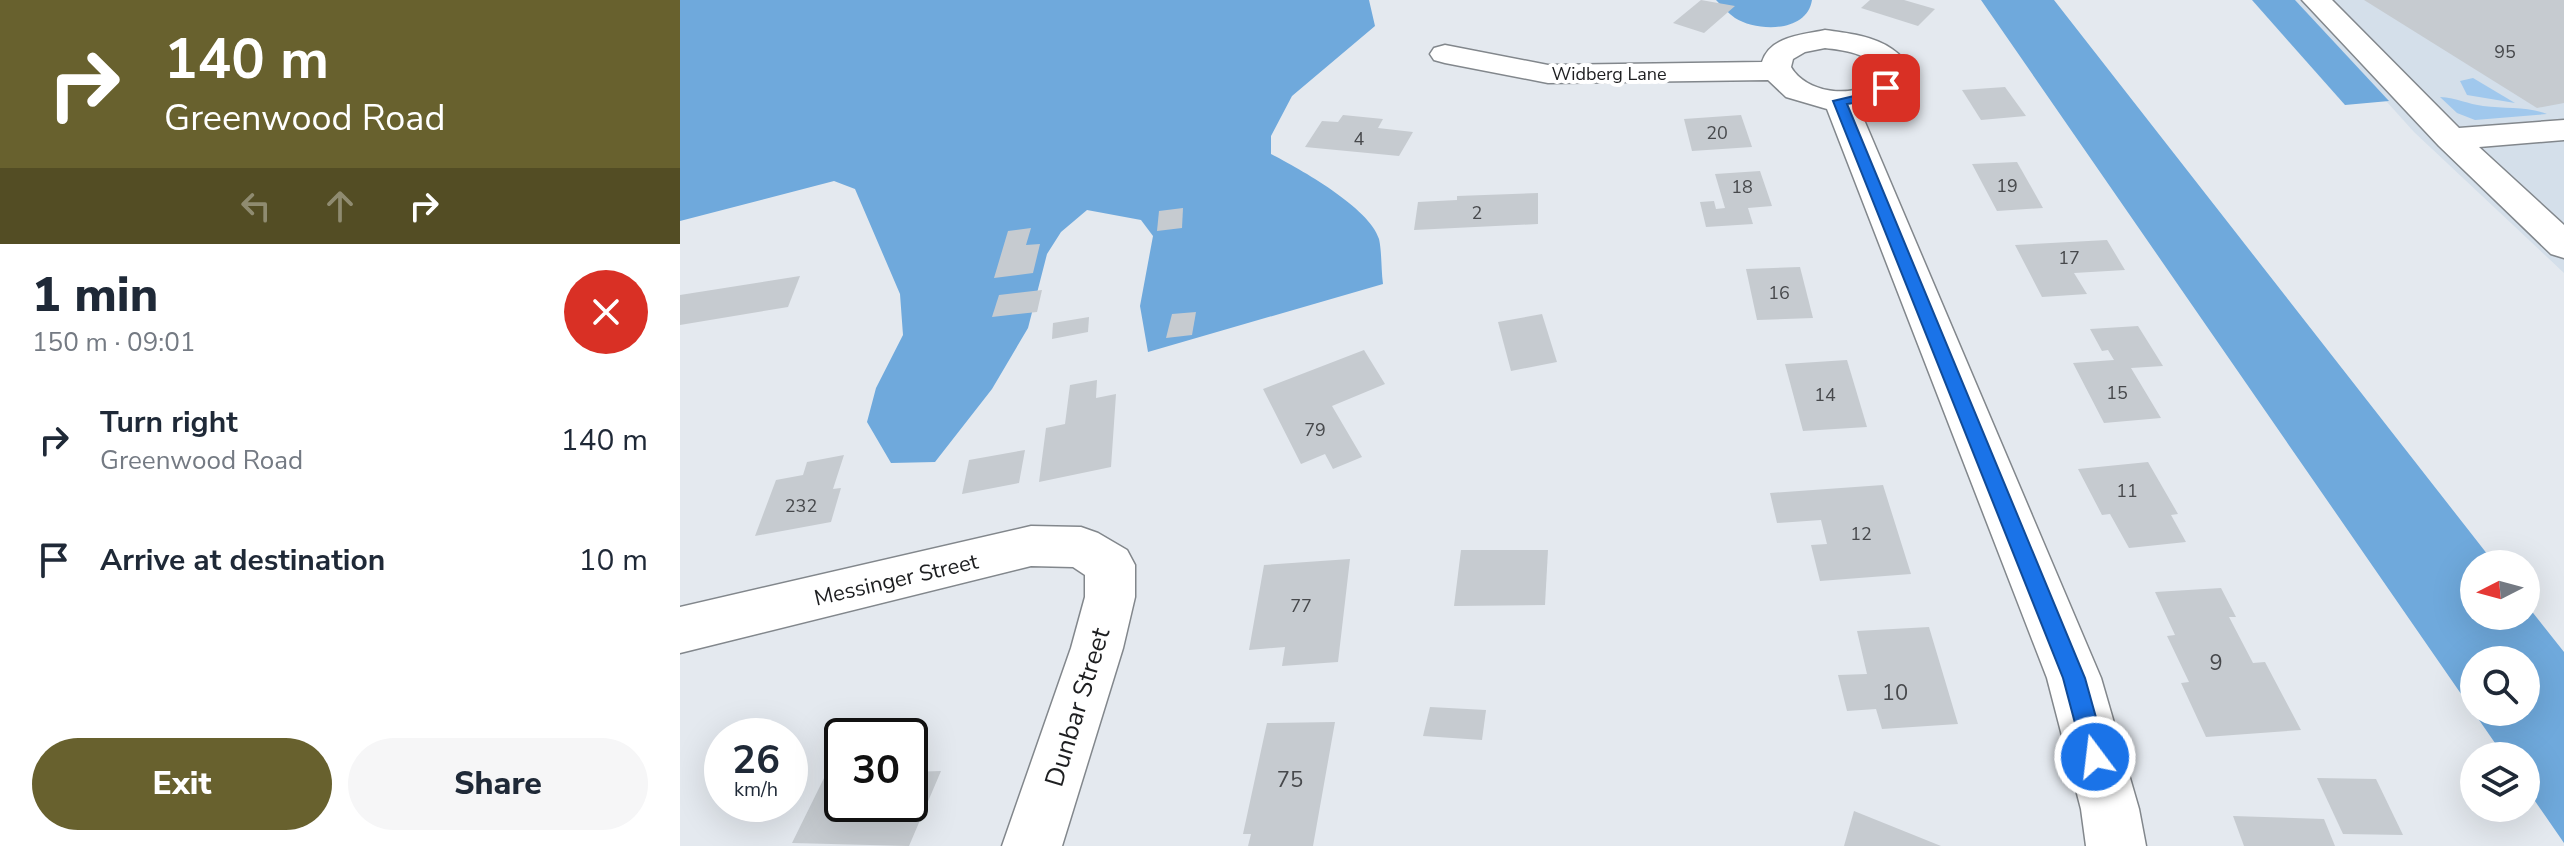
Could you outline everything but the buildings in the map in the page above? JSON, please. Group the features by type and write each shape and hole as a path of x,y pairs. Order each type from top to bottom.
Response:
{"street":[{"path":"2316,0 2451,139 2547,215 2564,246"},
{"path":"1817,40 1861,45 1887,60 1893,70 1886,88 1875,96 1840,101 1797,92 1780,78 1776,61 1782,52 1793,45 1817,40"},
{"name":"Widberg Lane","path":"1445,54 1548,74 1776,71"},
{"path":"1840,101 2074,678 2110,809 2116,846"},
{"path":"2451,139 2564,130"},
{"name":"Messinger Street","path":"680,630 1031,546 1081,547 1110,565"},
{"name":"Dunbar Street","path":"1032,846 1097,648 1110,597 1110,565"}],"shaded area":[{"path":"680,0 1369,0 1375,26 1292,96 1271,136 1271,154 1349,202 1373,227 1381,250 1383,284 1148,352 1140,306 1153,236 1141,220 1087,210 1061,232 1047,254 1028,328 992,389 935,462 891,463 867,422 876,388 903,335 900,294 855,189 834,181 680,221"},
{"path":"1716,0 1812,0 1801,19 1780,27 1768,27 1744,23"},
{"path":"1981,0 2054,0 2484,550 2460,550 2460,630 2540,630 2540,622 2564,652 2564,843 2540,808 2540,742 2494,742 2483,726 2540,726 2540,646 2460,646 2460,692"},
{"path":"2252,0 2295,0 2389,101 2345,105"},
{"path":"2295,0 2564,0 2564,273 2414,132"},
{"path":"2473,78 2515,103 2467,95 2460,81"},
{"path":"2440,97 2547,114 2475,120 2457,113"}],"route":[{"path":"1886,88 1875,96 1840,101 2074,678 2095,757"}]}
